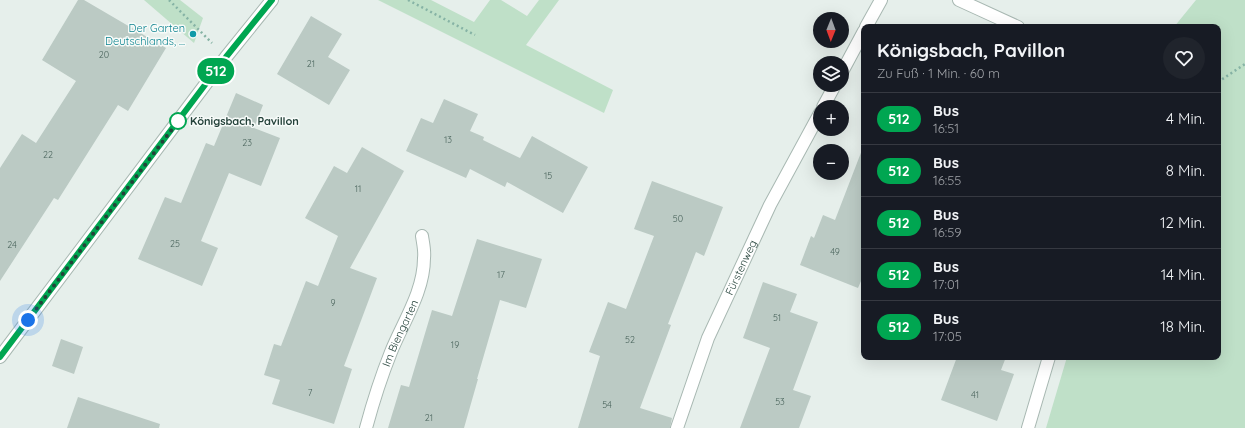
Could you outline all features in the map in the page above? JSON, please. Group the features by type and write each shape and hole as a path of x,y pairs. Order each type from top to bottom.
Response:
{"street":[{"path":"0,357 226,57 272,0"},
{"path":"868,24 881,0"},
{"path":"959,0 1011,24"},
{"path":"849,59 861,37"},
{"name":"Fürstenweg","path":"677,428 708,338 770,205 813,126"},
{"name":"Im Biengarten","path":"366,428 379,384 391,351 418,294 423,275 425,257 422,236"},
{"path":"1028,428 1048,360"}],"path":[{"path":"169,0 226,57"},
{"path":"408,0 475,35"},
{"path":"1221,80 1245,64"}],"green space":[{"path":"144,0 180,0 203,18 194,43"},
{"path":"378,0 431,0 474,22 490,0 501,0 527,16 539,0 559,0 526,45 613,90 604,113"},
{"path":"1196,0 1245,0 1245,428 1046,428 1066,360 1221,360 1221,24 1176,24"}],"building":[{"path":"78,0 84,0 166,48 128,111 118,105 58,200 54,198 0,281 0,168 22,134 36,143 76,81 42,60"},
{"path":"311,16 342,34 328,57 350,70 329,105 277,74"},
{"path":"236,93 263,105 254,128 280,138 261,186 229,173 201,241 218,248 202,286 138,259 165,197 181,203 206,143 214,146"},
{"path":"444,99 478,114 470,131 484,137 483,140 520,158 532,136 588,167 563,213 507,182 505,187 470,169 466,178 406,151 421,118 433,123"},
{"path":"362,147 404,171 350,268 377,278 344,366 352,369 334,424 272,404 280,380 264,375 274,344 281,346 306,281 318,286 338,236 305,218 334,166 347,173"},
{"path":"861,153 861,281 858,288 800,265 811,236 814,238 823,215 835,220"},
{"path":"652,181 723,207 704,256 696,252 668,324 671,325 640,408 672,418 670,428 578,428 600,356 589,352 608,302 626,309 654,236 634,229"},
{"path":"477,239 542,259 526,308 500,300 464,428 388,428 401,385 409,387 432,310 452,316"},
{"path":"763,282 797,294 790,312 818,322 793,390 811,396 799,428 740,428 770,348 743,338"},
{"path":"61,339 83,347 74,374 52,366"},
{"path":"956,360 1005,360 1001,370 1014,374 997,421 941,400"},
{"path":"78,397 160,424 159,428 67,428"}],"bus line":[{"name":"512","path":"0,357 226,57 272,0"}],"place":[{"name":"Der Garten Deutschlands, ...","path":"193,34"},
{"name":"Königsbach, Pavillon","path":"178,121"}],"route":[{"path":"28,320 179,120 178,121"}]}
